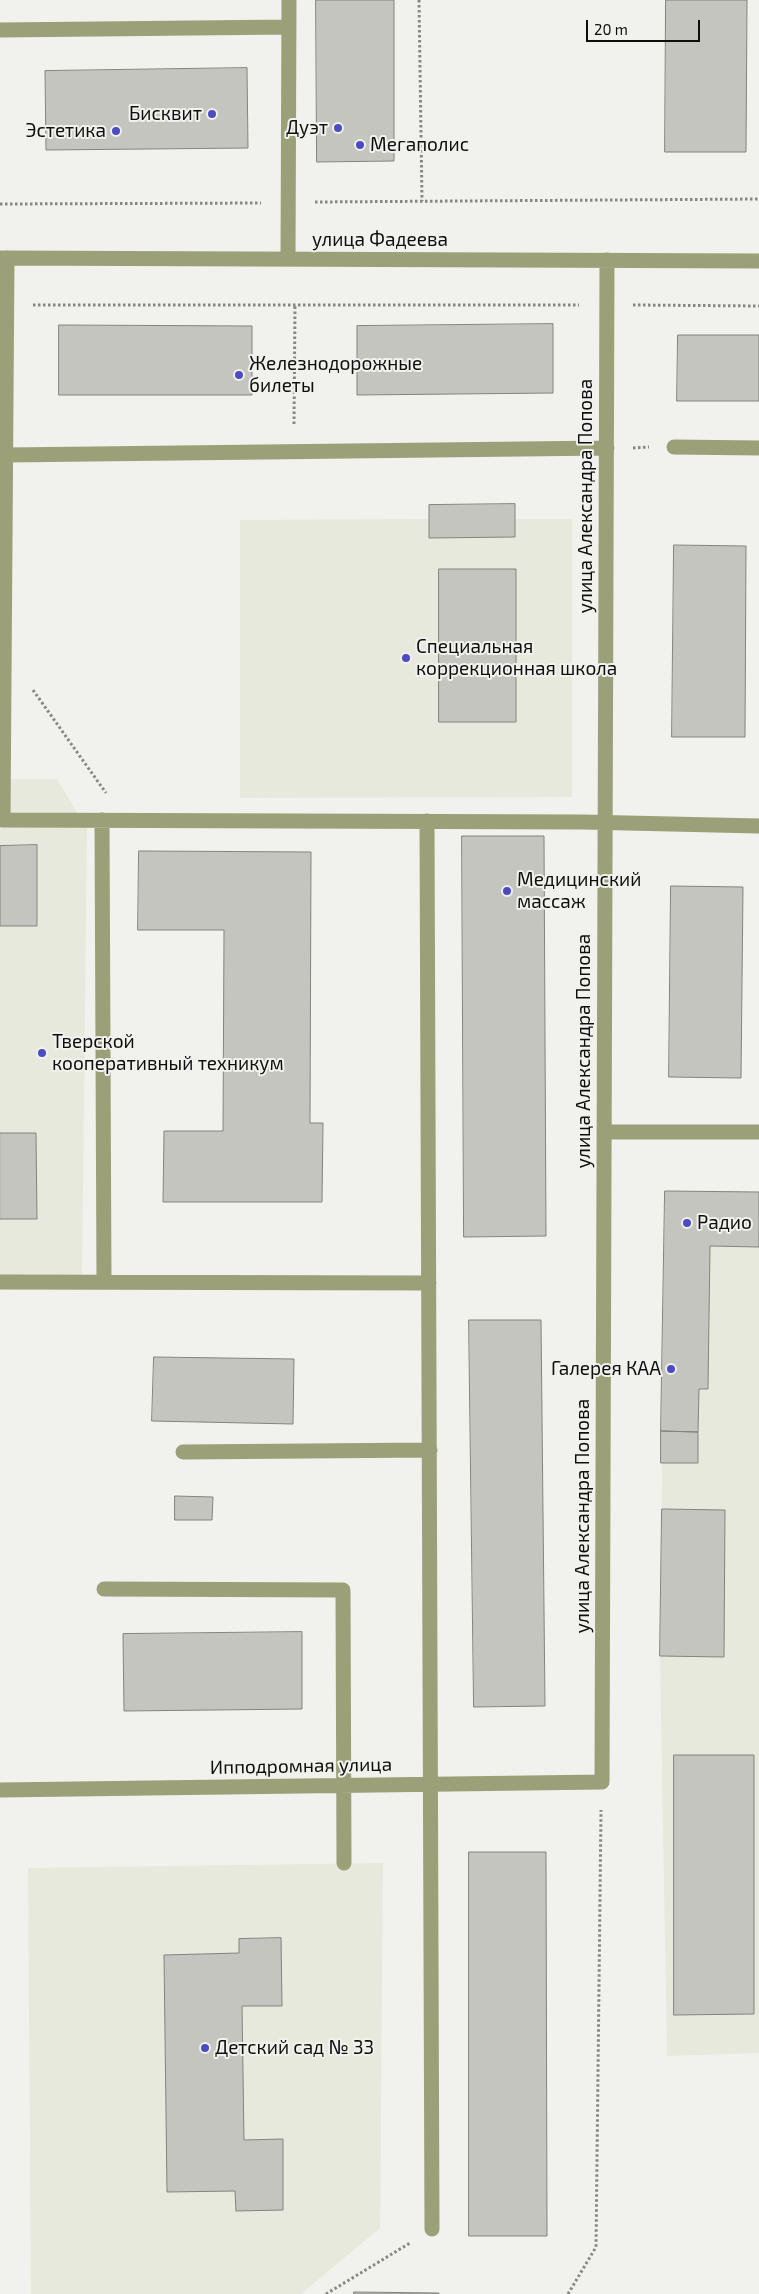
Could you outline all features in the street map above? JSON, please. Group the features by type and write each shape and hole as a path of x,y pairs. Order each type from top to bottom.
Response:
{"street":[{"path":"288,259 290,0"},
{"path":"0,30 289,27"},
{"path":"4,258 7,306 3,820 427,821 759,826"},
{"name":"улица Фадеева","path":"4,258 759,261"},
{"name":"улица Александра Попова","path":"602,1782 607,260"},
{"path":"674,447 759,448"},
{"path":"6,455 606,448"},
{"path":"102,820 104,1282"},
{"path":"427,821 432,2229"},
{"path":"604,1132 759,1132"},
{"path":"0,1282 429,1283"},
{"path":"183,1452 430,1450"},
{"path":"104,1589 343,1590 344,1863"},
{"name":"Ипподромная улица","path":"0,1790 602,1782"}],"path":[{"path":"419,0 422,201"},
{"path":"0,204 759,199"},
{"path":"294,451 295,305"},
{"path":"7,306 759,306"},
{"path":"606,448 674,447"},
{"path":"4,650 125,820"},
{"path":"568,2294 596,2247 602,1782"},
{"path":"326,2294 432,2229"}],"shaded area":[{"name":"Специальная коррекционная школа","path":"515,504 515,519 572,519 572,797 240,798 240,520 429,519 429,505"},
{"name":"Тверской кооперативный техникум","path":"0,779 57,779 87,829 82,1277 0,1277"},
{"path":"665,1191 759,1192 759,2053 667,2056 660,1656"},
{"name":"Детский сад № 33","path":"383,1863 380,2228 301,2294 31,2294 28,1868"}],"building":[{"path":"316,0 394,0 394,161 317,162"},
{"path":"666,0 747,0 746,152 665,152"},
{"path":"247,68 248,148 46,150 45,71"},
{"path":"553,324 553,393 357,395 357,326"},
{"path":"59,325 252,326 252,395 59,395"},
{"path":"678,335 759,335 759,401 677,401"},
{"path":"515,504 515,537 429,538 429,505"},
{"path":"674,545 746,546 745,737 672,737"},
{"path":"439,569 516,569 516,722 439,722"},
{"path":"462,836 544,836 546,1236 464,1237"},
{"path":"37,845 37,926 0,926 0,846"},
{"path":"139,851 311,852 310,1123 323,1123 322,1202 163,1202 164,1131 223,1131 224,930 138,930"},
{"path":"671,886 743,887 741,1078 669,1077"},
{"path":"0,1133 36,1133 37,1219 0,1219"},
{"path":"665,1191 759,1192 759,1247 710,1246 708,1389 699,1389 698,1432 661,1431"},
{"path":"469,1320 541,1320 545,1706 474,1707"},
{"path":"154,1357 294,1359 293,1424 152,1421"},
{"path":"661,1431 698,1432 698,1463 661,1463"},
{"path":"175,1496 213,1497 212,1520 175,1520"},
{"path":"662,1509 725,1510 724,1657 660,1656"},
{"path":"302,1632 302,1709 124,1711 123,1634"},
{"path":"674,1755 754,1755 754,2014 674,2015"},
{"path":"469,1852 546,1852 547,2236 469,2236"},
{"path":"281,1938 282,2006 242,2006 244,2140 283,2139 283,2210 236,2211 235,2191 167,2192 164,1955 239,1953 239,1939"},
{"path":"354,2292 439,2293 439,2294 354,2294"}],"place":[{"name":"Бисквит","path":"212,114"},
{"name":"Дуэт","path":"338,128"},
{"name":"Эстетика","path":"116,131"},
{"name":"Мегаполис","path":"360,145"},
{"name":"Железнодорожные билеты","path":"239,375"},
{"name":"Специальная коррекционная школа","path":"406,658"},
{"name":"Медицинский массаж","path":"507,891"},
{"name":"Тверской кооперативный техникум","path":"42,1053"},
{"name":"Радио","path":"687,1223"},
{"name":"Галерея КАА","path":"671,1369"},
{"name":"Детский сад № 33","path":"205,2048"}]}
